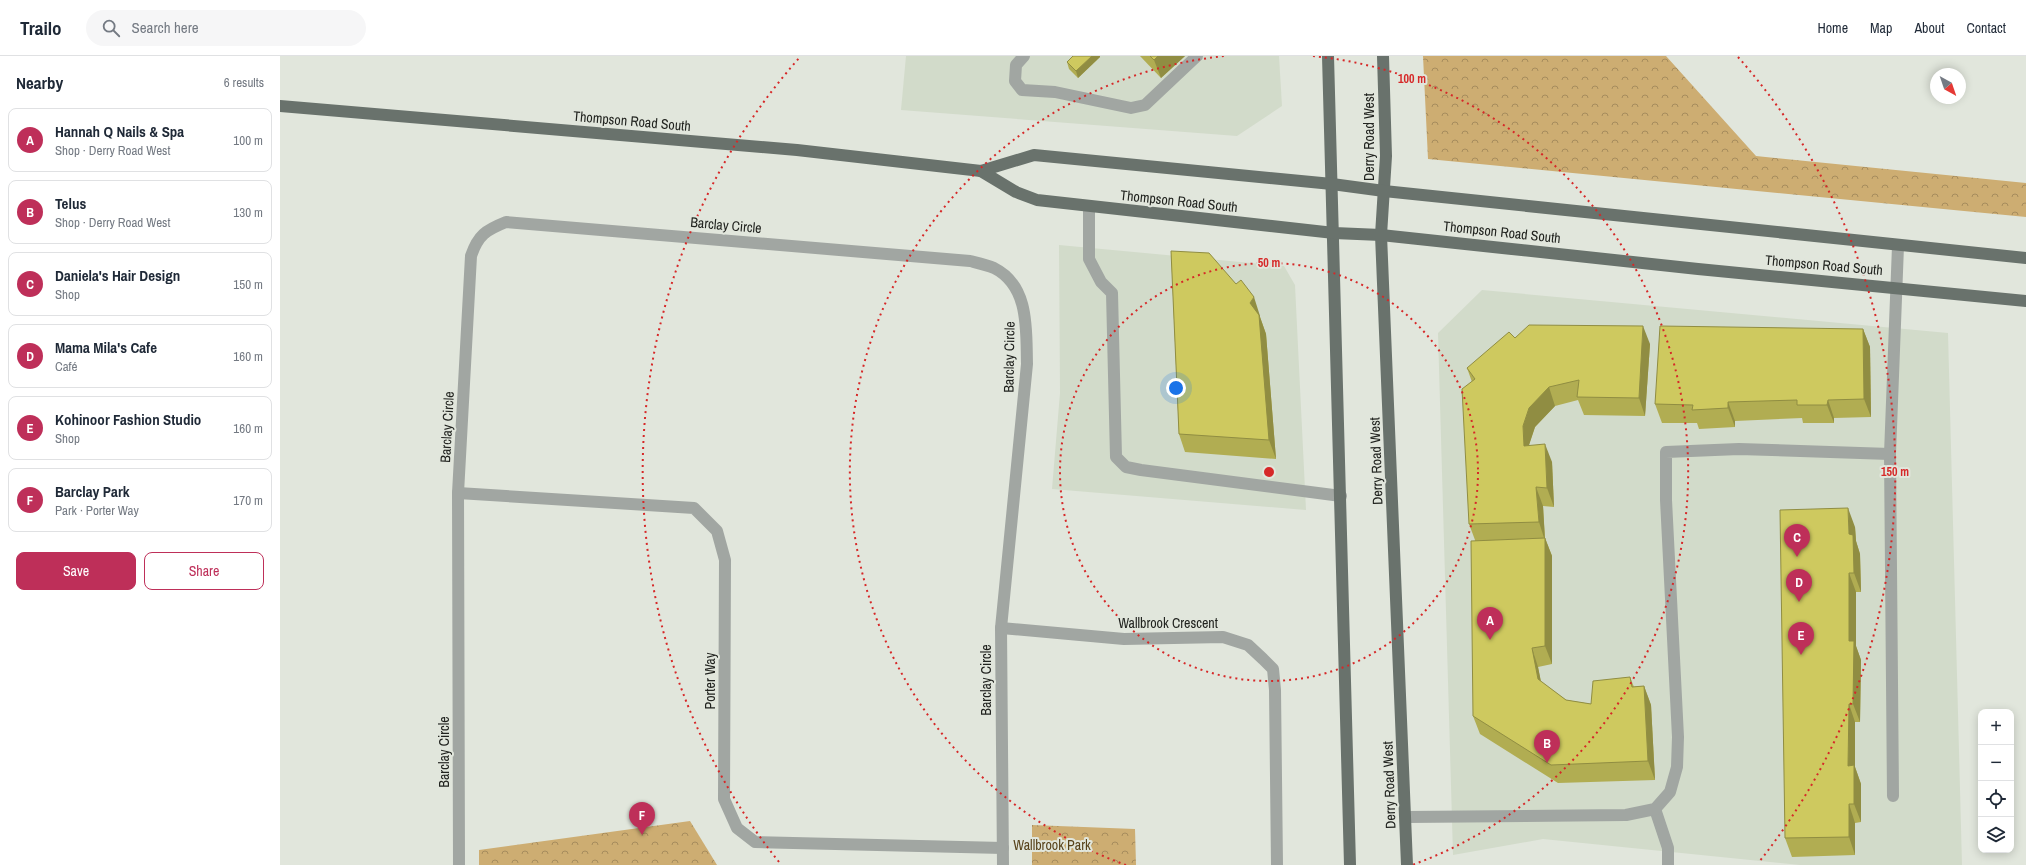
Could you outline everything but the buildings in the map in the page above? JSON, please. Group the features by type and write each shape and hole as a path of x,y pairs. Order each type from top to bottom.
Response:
{"main road":[{"path":"1328,56 1350,865"},
{"name":"Derry Road West","path":"1383,56 1386,156 1381,235 1407,865"},
{"name":"Thompson Road South","path":"280,106 797,150 981,171 1034,155 1332,184 1384,191 1898,246 2026,258"},
{"name":"Thompson Road South","path":"981,171 1016,192 1037,200 1334,233 1381,235 1698,269 1898,287 2026,301"}],"street":[{"path":"1024,56 1016,65 1015,81 1022,90 1055,92 1131,108 1145,105 1197,56"},
{"path":"1090,206 1089,259 1101,282 1112,293 1116,457 1126,467 1141,470 1341,496"},
{"name":"Barclay Circle","path":"459,865 458,493 471,256 475,243 487,230 506,222 534,223 970,261 994,268 1009,278 1017,288 1026,325 1027,364 1001,628 1003,865"},
{"path":"1893,796 1890,454 1898,287 1898,246"},
{"path":"1406,817 1626,815 1655,809 1670,792 1677,767 1678,737 1666,500 1666,452 1739,449 1890,454"},
{"name":"Porter Way","path":"458,493 694,508 717,531 725,560 724,799 737,828 755,842 1003,848"},
{"name":"Wallbrook Crescent","path":"1001,628 1124,639 1223,637 1248,645 1272,668 1275,690 1277,865"},
{"path":"1655,809 1668,848 1668,865"}],"shaded area":[{"path":"906,56 1279,56 1282,106 1237,136 901,110"},
{"path":"1059,245 1284,266 1295,285 1306,510 1052,489 1060,393"},
{"path":"1482,290 1948,333 1962,865 1800,865 1543,839 1453,855 1438,333"}],"green space":[{"path":"1423,56 1666,56 1756,156 2026,183 2026,217 1428,159"},
{"path":"690,821 717,865 479,865 479,850"},
{"name":"Wallbrook Park","path":"1032,825 1135,829 1136,865 1032,865"}],"place":[{"name":"Daniela's Hair Design","path":"1797,557"},
{"name":"Mama Mila's Cafe","path":"1799,602"},
{"name":"Hannah Q Nails & Spa","path":"1490,640"},
{"name":"Kohinoor Fashion Studio","path":"1801,655"},
{"name":"Telus","path":"1547,763"},
{"name":"Barclay Park","path":"642,835"}]}
